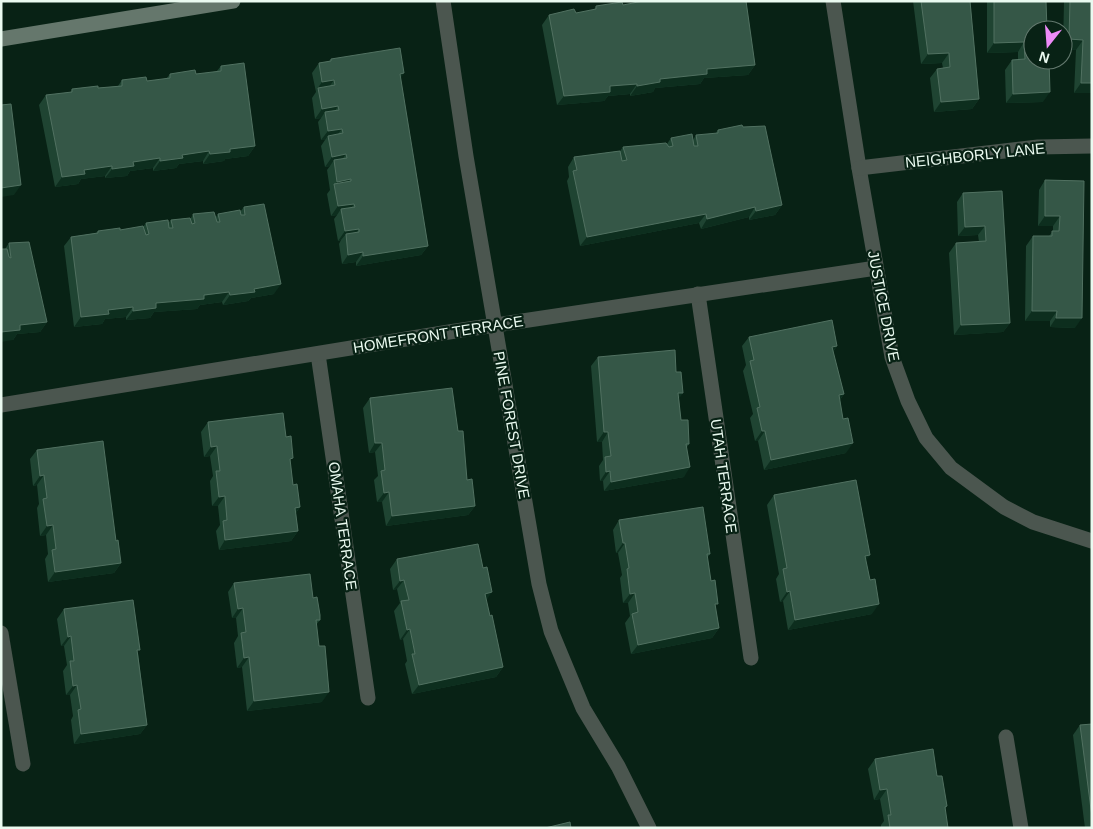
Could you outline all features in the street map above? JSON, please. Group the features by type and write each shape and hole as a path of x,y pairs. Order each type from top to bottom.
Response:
{"street":[{"path":"1,39 233,1"},
{"name":"PINE FOREST DRIVE","path":"443,1 469,174 539,584 551,630 583,708 618,766 649,828"},
{"name":"JUSTICE DRIVE","path":"833,1 859,168 892,356 908,401 926,438 951,468 1004,507 1033,522 1092,541"},
{"name":"NEIGHBORLY LANE","path":"859,168 1038,147 1092,146"},
{"name":"HOMEFRONT TERRACE","path":"1,405 495,325 876,268"},
{"name":"UTAH TERRACE","path":"698,294 751,658"},
{"name":"OMAHA TERRACE","path":"318,354 368,698"},
{"path":"1,633 23,764"},
{"path":"1006,737 1021,828"}],"building":[{"path":"643,1 746,1 755,65 707,69 707,74 660,79 660,82 637,86 637,84 610,86 610,92 564,96 549,15 574,9 576,13 596,9 596,6 622,2 623,5"},
{"path":"921,1 970,1 979,99 941,102 937,69 950,67 949,53 928,54"},
{"path":"994,1 1046,1 1047,20 1023,20 1023,42 994,43"},
{"path":"1070,1 1092,1 1092,83 1081,83 1083,40 1073,39 1073,20 1070,20"},
{"path":"400,48 404,73 400,74 428,246 363,256 363,252 348,255 346,234 359,232 359,229 345,231 341,209 355,207 354,204 338,206 334,184 351,181 351,179 337,182 334,160 347,158 346,154 332,157 328,136 343,133 342,129 328,131 325,112 339,110 338,106 322,109 318,88 335,85 334,80 322,82 319,63 331,61 331,59"},
{"path":"1023,59 1023,70 1049,70 1050,92 1013,94 1012,60"},
{"path":"244,63 255,146 230,149 230,152 210,154 209,151 182,155 183,158 160,161 160,158 133,162 134,166 112,169 112,166 84,170 85,174 62,177 46,95 72,92 72,89 122,86 122,80 146,77 147,81 170,78 170,74 195,70 196,74 221,71 221,66"},
{"path":"11,104 21,185 1,188 1,105"},
{"path":"742,125 743,127 765,126 782,205 756,211 755,207 707,219 706,214 587,237 573,171 577,170 574,157 620,151 622,161 627,160 623,147 666,143 669,147 673,146 671,138 692,134 694,146 698,146 696,135 718,133 718,130"},
{"path":"1045,180 1084,181 1082,318 1056,318 1057,311 1032,311 1033,236 1052,236 1052,231 1059,231 1060,216 1045,216"},
{"path":"1002,191 1010,323 961,325 956,243 986,241 985,226 965,227 963,193"},
{"path":"264,204 281,284 254,289 255,292 230,295 229,292 204,295 204,299 156,303 156,308 133,311 133,307 108,310 109,314 81,317 71,237 98,233 98,231 143,226 146,235 149,234 146,223 168,220 169,228 173,228 171,220 190,218 192,224 195,223 193,214 214,212 217,222 220,222 218,214 240,210 241,215 245,215 244,207"},
{"path":"29,242 47,322 20,325 20,330 1,332 1,249 7,249 11,258 9,243"},
{"path":"832,320 837,346 832,347 844,394 839,395 843,419 848,418 853,443 771,460 765,431 762,431 757,408 760,407 750,361 754,360 749,337"},
{"path":"675,350 676,372 681,372 683,393 678,393 681,420 688,420 689,444 686,444 690,467 611,482 610,471 606,472 605,457 611,456 608,432 604,432 598,357"},
{"path":"452,388 458,431 463,431 467,480 472,479 475,506 392,516 389,492 384,493 381,471 385,470 382,443 375,443 370,398"},
{"path":"283,413 286,437 291,436 293,458 290,459 293,485 297,484 300,507 295,508 298,531 225,540 223,521 227,520 225,496 219,497 216,471 220,471 217,446 211,447 208,422"},
{"path":"103,441 116,541 118,540 121,563 55,572 52,550 56,549 53,525 47,526 43,499 47,498 44,475 40,476 37,450"},
{"path":"856,480 870,555 865,556 870,580 875,579 879,604 795,620 790,591 787,592 783,569 787,568 774,495"},
{"path":"703,507 710,554 707,554 711,581 715,580 718,604 715,604 719,628 638,645 632,614 638,612 635,593 630,594 627,569 629,568 619,520"},
{"path":"478,544 483,568 487,567 492,592 485,594 490,616 492,615 503,667 419,685 412,654 415,654 410,629 407,630 401,601 409,600 404,580 400,581 397,559"},
{"path":"310,574 313,598 317,597 320,615 320,620 316,620 319,646 325,646 329,692 254,701 249,657 244,658 241,633 246,632 243,608 238,609 234,583"},
{"path":"133,600 140,650 137,650 147,725 81,734 78,710 81,709 77,685 73,686 70,661 74,661 71,636 68,637 64,609"},
{"path":"1092,724 1092,817 1080,725"},
{"path":"933,749 937,776 942,776 947,806 945,807 948,828 890,828 888,815 891,815 887,789 880,790 875,759"},
{"path":"570,822 571,828 545,828"}]}
